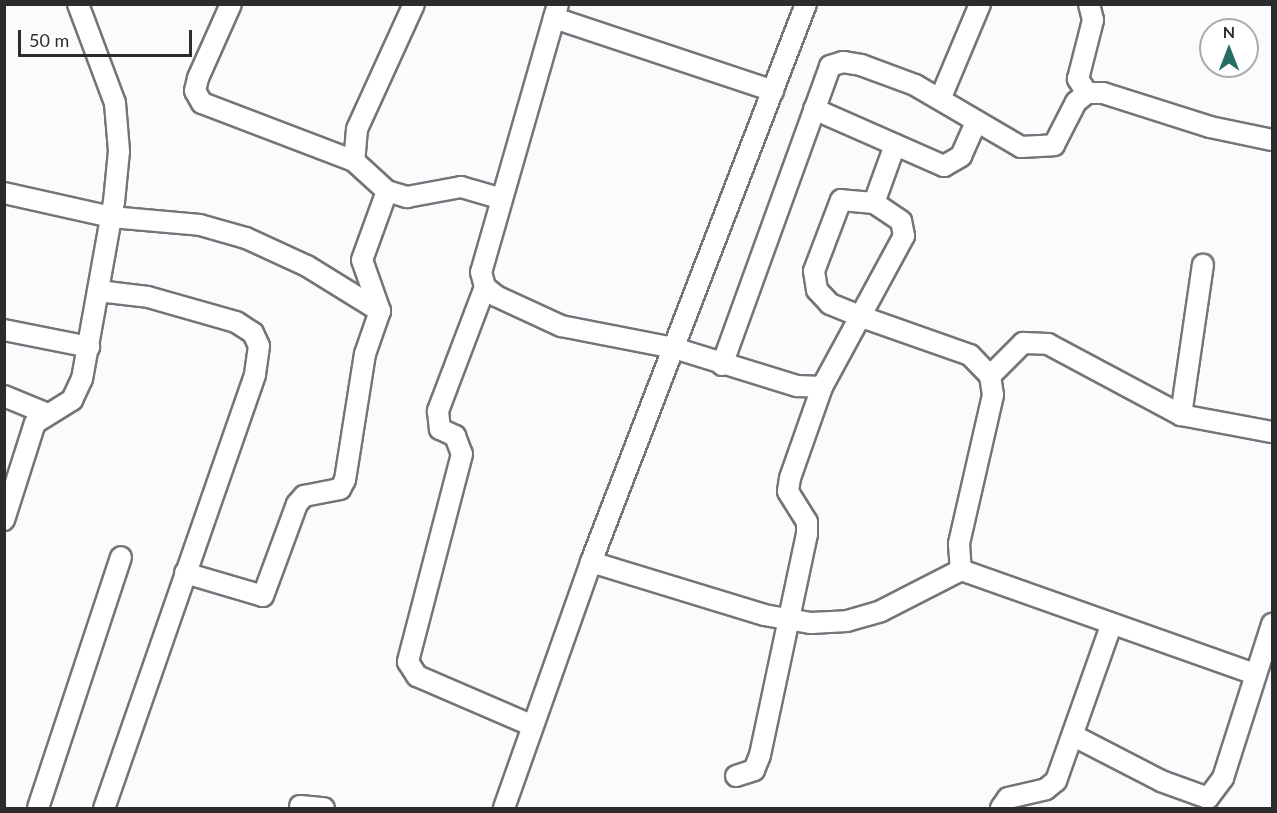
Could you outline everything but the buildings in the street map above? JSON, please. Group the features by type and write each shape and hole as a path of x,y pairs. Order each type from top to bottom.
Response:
{"street":[{"path":"5,514 35,423 45,413 72,400 89,347 111,217 119,151 115,104 78,4"},
{"path":"231,4 198,78 195,91 202,103 354,162 387,191 407,197 461,187 499,198"},
{"path":"354,162 357,129 414,4"},
{"path":"504,808 531,725 591,562 806,4"},
{"path":"941,97 980,4"},
{"path":"1087,93 1078,79 1093,20 1089,4"},
{"path":"531,725 417,676 408,662 462,454 455,436 440,429 438,411 485,287 484,252 556,11 773,91"},
{"path":"712,361 814,109 824,75 843,62 941,97 976,123 1021,147 1040,150 1054,145 1076,102 1087,93 1103,93 1210,127 1272,140"},
{"path":"814,109 895,145 953,165 976,123"},
{"path":"874,203 895,145"},
{"path":"185,573 255,596 269,591 297,504 304,496 340,489 345,480 365,354 380,311 362,260 387,191"},
{"path":"4,193 111,217 200,225 246,238 307,266 380,311"},
{"path":"736,776 754,770 760,754 786,619 807,534 807,522 788,491 790,478 822,387 862,317 904,236 901,221 874,203 841,200 814,271 817,290 830,304 862,317 970,355 990,376 993,395 959,544 961,570"},
{"path":"1181,415 1203,265"},
{"path":"485,287 561,326 674,348 797,386 822,387"},
{"path":"99,291 148,297 236,322 253,333 259,346 255,375 104,808"},
{"path":"4,330 89,347"},
{"path":"990,376 1023,343 1047,344 1181,415 1272,432"},
{"path":"4,396 45,413"},
{"path":"38,808 120,557"},
{"path":"591,562 786,619 847,621 915,597 961,570"},
{"path":"961,570 1111,626 1254,674"},
{"path":"1074,736 1161,781 1208,798 1223,778 1254,674 1272,624"},
{"path":"1001,808 1008,798 1046,789 1056,781 1074,736 1111,626"},
{"path":"300,806 324,808"}]}
